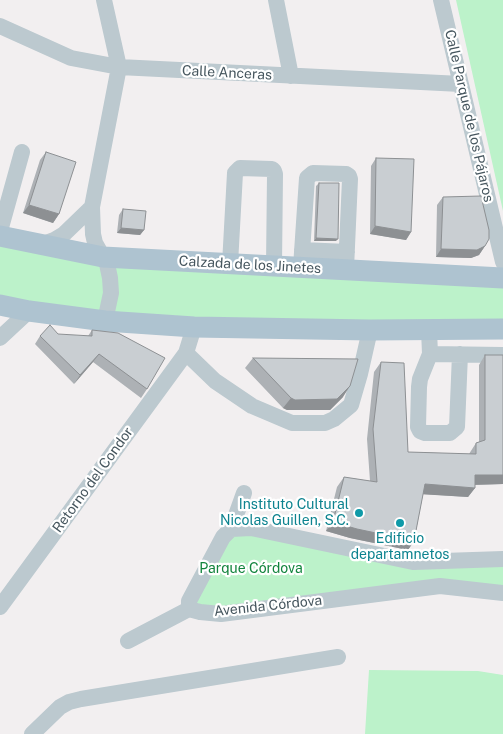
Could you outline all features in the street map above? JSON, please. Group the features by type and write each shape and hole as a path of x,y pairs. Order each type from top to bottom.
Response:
{"main road":[{"name":"Calzada de los Jinetes","path":"0,236 103,257 274,266 302,259 347,261 503,278"},
{"path":"0,305 28,311 104,321 194,327 503,330"}],"street":[{"path":"104,0 119,67 92,207 93,234 107,264 111,293 104,321"},
{"path":"276,0 291,76"},
{"name":"Calle Parque de los Pájaros","path":"441,0 503,262"},
{"name":"Calle Anceras","path":"0,26 71,58 119,67 461,84"},
{"path":"0,230 22,152"},
{"path":"230,264 235,173 240,168 272,169 275,174 274,266"},
{"path":"302,259 308,178 313,173 349,176 347,261"},
{"path":"40,245 64,234 92,207"},
{"path":"0,338 28,311"},
{"name":"Retorno del Condor","path":"0,607 186,353 194,327"},
{"path":"186,353 215,381 252,406 292,423 325,423 334,419 352,405 370,330"},
{"path":"429,330 430,354 420,379 418,427 420,431 425,433 450,433 457,427 460,354"},
{"path":"430,354 502,354"},
{"path":"128,640 189,609 190,601 223,537 231,529 244,493"},
{"path":"231,529 251,528 413,562 503,559"},
{"name":"Avenida Córdova","path":"189,609 221,614 440,586 503,593"},
{"path":"32,734 60,707 69,702 338,657"}],"green space":[{"path":"456,0 503,0 503,211"},
{"path":"0,239 503,284 503,324 371,328 0,305"},
{"name":"Parque Córdova","path":"232,530 413,563 503,560 503,591 440,585 221,613 192,601"},
{"path":"369,670 478,671 503,675 503,734 365,734"}],"building":[{"path":"46,152 76,162 59,214 29,205"},
{"path":"376,158 414,159 411,232 375,226"},
{"path":"319,183 339,183 338,239 316,238"},
{"path":"481,196 489,230 489,239 485,246 477,250 441,249 443,197"},
{"path":"123,209 146,211 144,230 121,228"},
{"path":"50,325 58,334 92,336 92,330 118,333 165,358 147,389 99,354 80,375 40,336"},
{"path":"485,355 503,355 503,475 475,475 475,488 425,484 414,541 333,522 344,477 377,482 373,429 381,362 404,363 408,452 476,454 476,443 485,440"},
{"path":"253,358 358,359 350,386 337,399 295,400"}],"place":[{"name":"Instituto Cultural Nicolas Guillen, S.C.","path":"359,513"},
{"name":"Edificio departamnetos","path":"400,523"}]}
